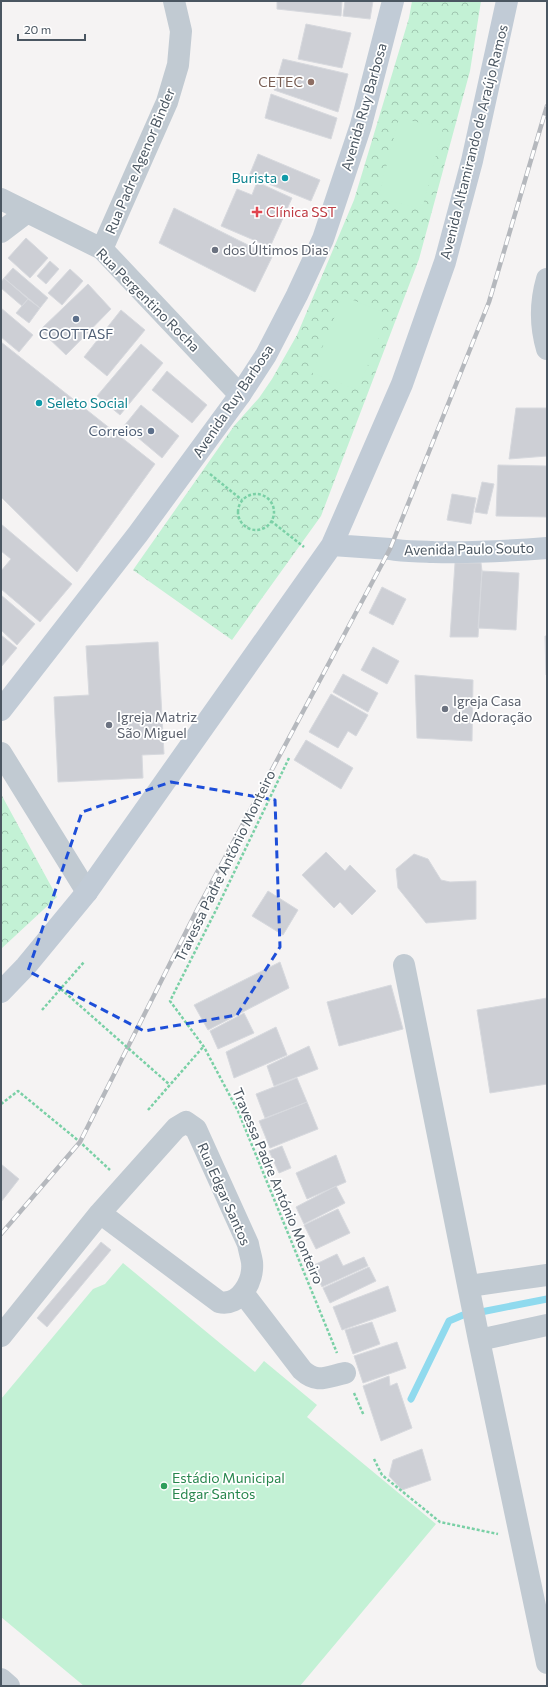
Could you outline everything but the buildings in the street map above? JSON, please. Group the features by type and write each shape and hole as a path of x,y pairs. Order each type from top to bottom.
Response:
{"main road":[{"name":"Avenida Ruy Barbosa","path":"1,710 133,540 240,395 266,355 297,295 323,239 362,125 393,1"},
{"name":"Avenida Altamirando de Araújo Ramos","path":"1,992 26,966 87,892 327,553 402,384 445,262 472,161 507,1"},
{"name":"Avenida Paulo Souto","path":"327,553 390,548 398,551 492,552 547,548"}],"street":[{"name":"Rua Padre Agenor Binder","path":"102,249 169,95 178,65 181,31 174,1"},
{"name":"Rua Pergentino Rocha","path":"1,199 26,213 102,249 240,395"},
{"path":"1,232 26,213"},
{"path":"547,279 543,292 540,314 547,349"},
{"path":"1,753 87,892"},
{"path":"404,965 479,1340 547,1663"},
{"name":"Rua Edgar Santos","path":"126,1184 176,1128 186,1122 196,1129 248,1244 252,1263 251,1279 243,1293"},
{"path":"1,1336 100,1213 126,1184"},
{"path":"100,1213 219,1302 224,1304 231,1302 243,1293 309,1377 316,1379 345,1373"},
{"path":"469,1286 547,1275"},
{"path":"479,1340 547,1325"},
{"path":"1,1678 9,1686"}],"path":[{"path":"192,460 242,500"},
{"path":"252,494 262,494 271,501 274,511 271,521 264,528 254,530 245,526 239,518 238,509 242,500 252,494"},
{"path":"271,521 327,553"},
{"name":"Travessa Padre António Monteiro","path":"289,758 216,910 170,1001 204,1047 238,1111 364,1416"},
{"path":"42,1010 84,962"},
{"path":"61,989 170,1084"},
{"path":"148,1110 204,1047"},
{"path":"1,1104 18,1091 80,1142 126,1184"},
{"path":"374,1459 382,1475 440,1522 521,1538"}],"highlighted area":[{"path":"171,782 275,800 280,947 237,1015 144,1031 28,971 82,812"}],"green space":[{"path":"412,1 481,1 470,71 419,259 321,516 232,640 133,570 234,426 259,398 272,379 297,335 354,200 409,18"},
{"path":"399,118 443,128 422,209 378,198"},
{"path":"343,296 388,314 358,390 312,373"},
{"path":"1,794 57,897 1,949"},
{"name":"Estádio Municipal Edgar Santos","path":"123,1263 255,1372 264,1361 317,1405 307,1417 436,1524 300,1686 84,1686 1,1617 1,1399 93,1289 105,1284"}],"waterway":[{"path":"481,1312 547,1299"},
{"path":"411,1399 449,1321 463,1315"}],"railway":[{"path":"1,1234 80,1142 198,908 390,549 489,302 547,106"}],"place":[{"name":"CETEC","path":"311,82"},
{"name":"Burista","path":"285,178"},
{"name":"Clínica SST","path":"257,212"},
{"name":"dos Últimos Dias","path":"215,250"},
{"name":"COOTTASF","path":"76,319"},
{"name":"Seleto Social","path":"39,403"},
{"name":"Correios","path":"151,431"},
{"name":"Igreja Casa de Adoração","path":"445,709"},
{"name":"Igreja Matriz São Miguel","path":"109,725"},
{"name":"Estádio Municipal Edgar Santos","path":"164,1486"}]}
